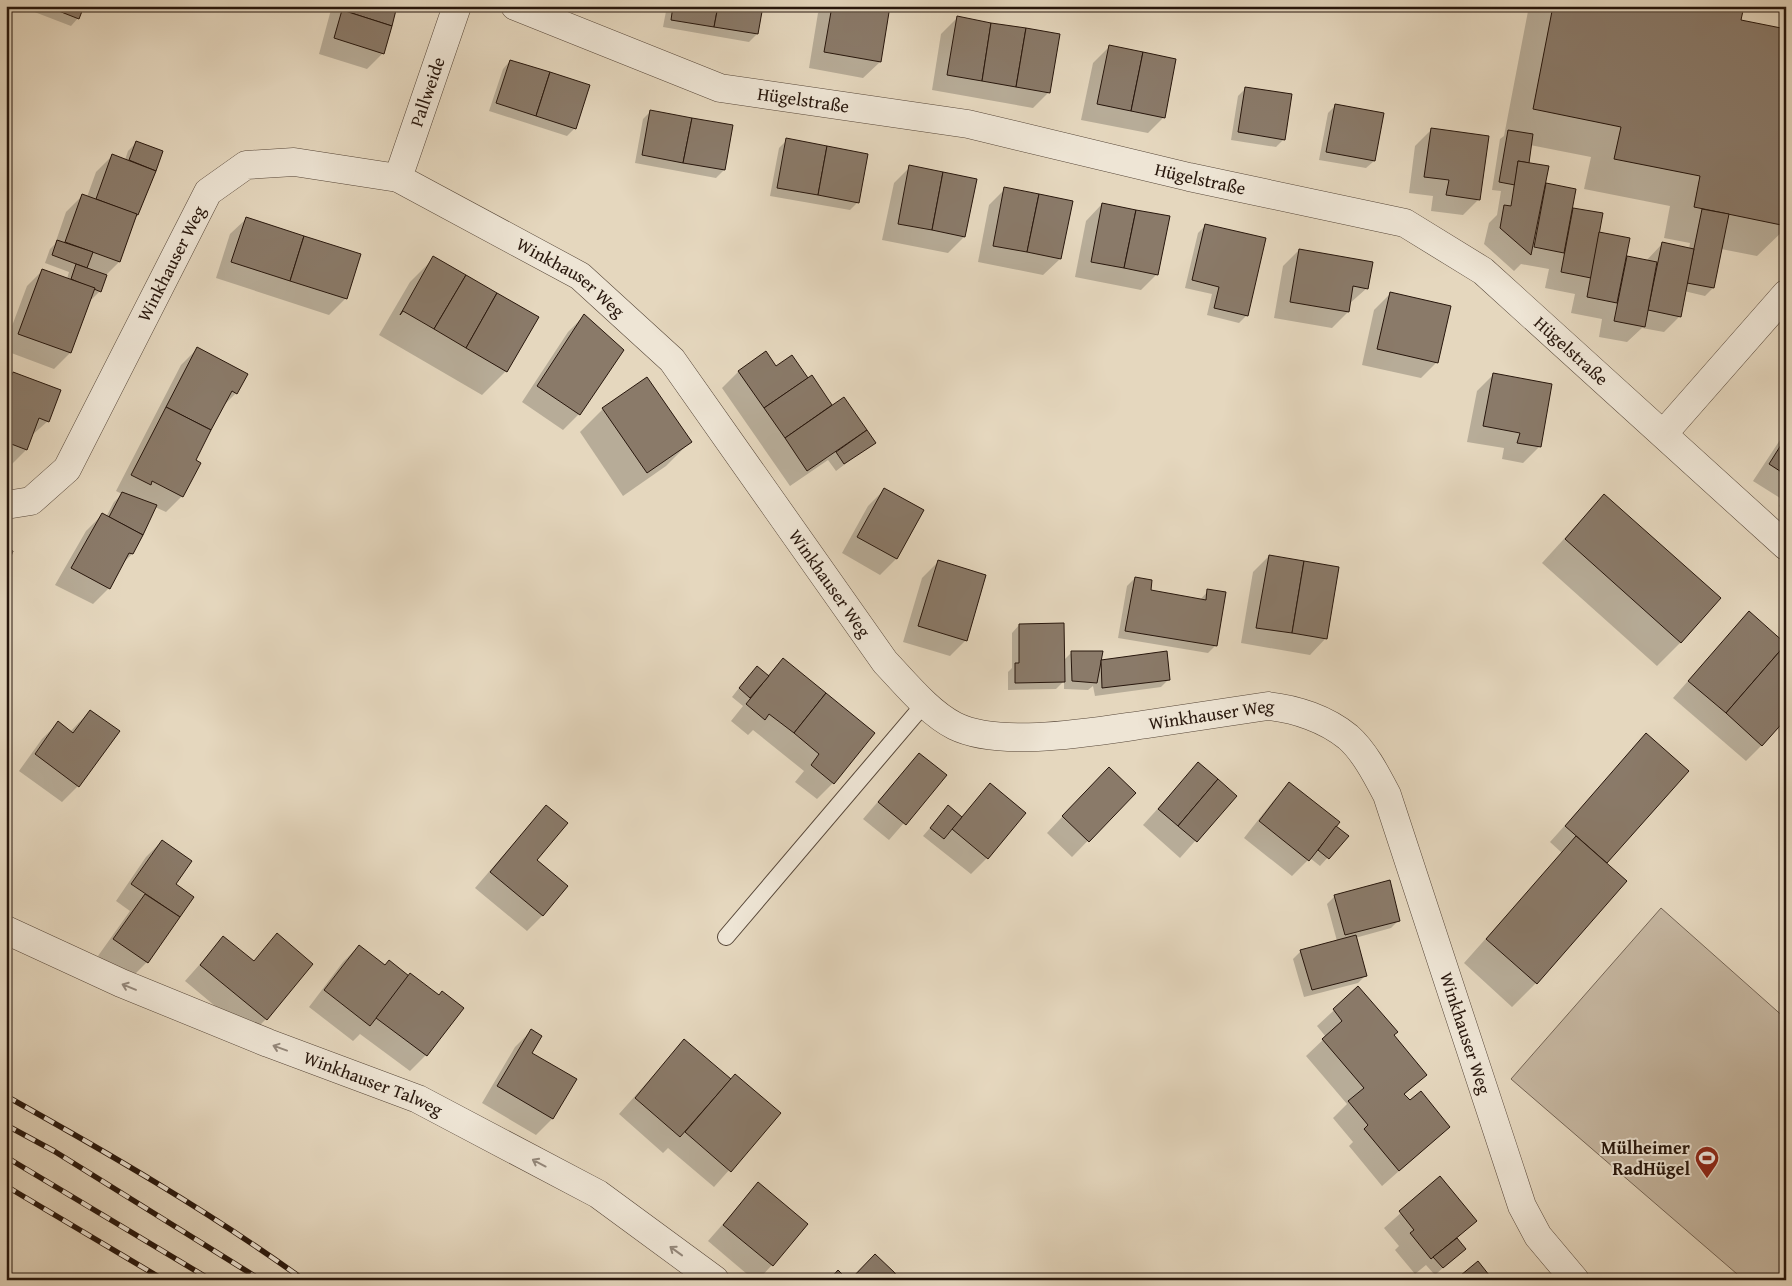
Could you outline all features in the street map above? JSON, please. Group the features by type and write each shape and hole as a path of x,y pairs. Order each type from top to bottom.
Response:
{"street":[{"name":"Pallweide","path":"398,178 457,6"},
{"name":"Hügelstraße","path":"515,6 720,88 968,124 1198,179 1405,223 1483,271 1664,433 1786,546"},
{"name":"Winkhauser Weg","path":"6,505 31,501 67,468 208,192 246,165 294,162 398,178 580,276 672,360 885,662 925,703 956,726 982,733 1009,736 1062,736 1268,706 1291,708 1317,719 1348,737 1373,769 1388,795 1522,1206 1538,1236 1575,1280"},
{"path":"1664,433 1786,294"},
{"name":"Winkhauser Talweg","path":"6,930 121,983 268,1043 418,1099 598,1194 715,1280"}],"lane":[{"path":"726,937 925,703"}],"shaded area":[{"name":"Mülheimer RadHügel","path":"1661,908 1786,1019 1786,1280 1744,1280 1511,1079"}],"building":[{"path":"46,6 84,6 79,19"},
{"path":"343,6 397,6 392,26 342,10"},
{"path":"673,6 718,6 714,27 671,20"},
{"path":"718,6 763,6 758,34 714,27"},
{"path":"832,6 890,6 881,62 824,52"},
{"path":"1553,6 1744,6 1741,20 1786,29 1786,226 1694,207 1700,176 1614,159 1621,127 1533,109"},
{"path":"342,10 392,26 384,54 334,38"},
{"path":"957,16 991,23 982,81 947,75"},
{"path":"991,23 1026,28 1016,87 982,81"},
{"path":"1026,28 1060,34 1050,93 1016,87"},
{"path":"1109,45 1143,52 1131,111 1097,104"},
{"path":"1143,52 1176,59 1165,118 1131,111"},
{"path":"510,60 550,72 536,116 496,103"},
{"path":"550,72 590,85 576,129 536,116"},
{"path":"1245,87 1292,94 1285,140 1238,132"},
{"path":"1335,104 1384,113 1375,161 1326,152"},
{"path":"650,110 692,118 683,163 642,155"},
{"path":"692,118 733,125 725,170 683,163"},
{"path":"1431,128 1489,136 1480,200 1446,195 1449,180 1424,177"},
{"path":"1508,130 1533,134 1529,163 1518,161 1515,185 1499,182"},
{"path":"786,138 827,146 818,195 777,188"},
{"path":"136,141 163,151 156,171 129,160"},
{"path":"827,146 868,154 859,203 818,195"},
{"path":"112,154 156,171 138,215 96,199"},
{"path":"1518,161 1549,166 1531,255 1500,228 1504,205 1511,206"},
{"path":"909,165 943,172 932,230 898,224"},
{"path":"943,172 977,179 965,237 932,230"},
{"path":"1546,183 1576,189 1564,253 1534,247"},
{"path":"1004,187 1039,194 1027,252 993,246"},
{"path":"82,194 137,214 120,262 65,242"},
{"path":"1039,194 1073,201 1061,259 1027,252"},
{"path":"1102,203 1136,210 1124,268 1091,262"},
{"path":"1573,208 1603,213 1591,278 1561,272"},
{"path":"1702,209 1729,214 1714,288 1687,283"},
{"path":"1136,210 1170,216 1158,275 1124,268"},
{"path":"246,217 304,236 290,281 231,262"},
{"path":"1205,224 1266,238 1248,316 1214,308 1219,287 1192,280"},
{"path":"1599,232 1630,238 1617,303 1587,297"},
{"path":"304,236 361,254 347,299 290,281"},
{"path":"57,240 93,252 87,268 52,255"},
{"path":"1662,242 1694,249 1681,317 1648,310"},
{"path":"1299,249 1373,262 1368,289 1353,286 1349,312 1290,302"},
{"path":"433,256 466,275 434,329 403,311 400,315"},
{"path":"1627,256 1657,262 1645,327 1614,321"},
{"path":"76,264 107,275 101,292 71,279"},
{"path":"42,269 95,288 71,353 18,334"},
{"path":"466,275 497,293 466,348 434,329"},
{"path":"1390,292 1451,306 1438,363 1377,349"},
{"path":"497,293 539,317 507,372 466,348"},
{"path":"584,314 624,350 580,415 537,386"},
{"path":"197,347 248,374 237,394 232,391 211,430 166,407"},
{"path":"766,351 776,366 792,355 808,378 764,408 738,371"},
{"path":"13,372 61,390 49,422 39,418 27,450 6,442 6,390"},
{"path":"1493,373 1552,384 1541,447 1517,443 1520,433 1483,426"},
{"path":"812,375 832,405 785,438 764,408"},
{"path":"647,377 692,442 647,473 602,408"},
{"path":"844,397 867,430 807,471 785,438"},
{"path":"166,407 211,430 196,460 201,463 183,497 152,481 151,485 131,475"},
{"path":"867,430 876,443 844,464 836,452"},
{"path":"1786,437 1786,475 1769,464"},
{"path":"884,488 924,510 897,559 857,537"},
{"path":"122,492 157,505 143,535 109,517"},
{"path":"1604,494 1721,598 1681,643 1565,539"},
{"path":"102,513 143,535 133,554 129,553 110,589 71,568"},
{"path":"6,548 13,551 6,570"},
{"path":"1269,555 1304,561 1292,633 1256,628"},
{"path":"938,560 986,575 967,641 918,626"},
{"path":"1304,561 1339,567 1327,639 1292,633"},
{"path":"1135,577 1152,580 1151,590 1206,600 1207,589 1226,592 1217,646 1125,631"},
{"path":"1749,611 1786,644 1726,713 1688,681"},
{"path":"1064,623 1065,682 1015,683 1015,663 1019,663 1019,624"},
{"path":"1786,644 1786,719 1762,746 1726,713"},
{"path":"1071,651 1103,651 1097,683 1072,681"},
{"path":"1167,651 1170,680 1102,688 1101,660"},
{"path":"783,658 826,693 794,733 769,714 765,720 746,704"},
{"path":"757,666 769,676 750,698 739,688"},
{"path":"826,693 875,733 834,784 811,765 819,754 794,733"},
{"path":"90,710 120,731 79,787 35,754 58,721 73,733"},
{"path":"1646,733 1689,771 1607,863 1565,826"},
{"path":"919,753 947,775 906,825 878,802"},
{"path":"1198,762 1218,779 1178,826 1158,809"},
{"path":"1109,767 1136,793 1089,842 1062,816"},
{"path":"1218,779 1237,796 1197,842 1178,826"},
{"path":"1289,782 1340,822 1309,861 1259,821"},
{"path":"990,783 1026,813 988,859 952,829"},
{"path":"546,805 568,823 537,860 568,886 543,916 490,872"},
{"path":"948,805 962,817 944,839 930,828"},
{"path":"1336,826 1349,836 1329,859 1318,850"},
{"path":"1576,836 1627,881 1537,984 1486,939"},
{"path":"162,840 192,861 176,884 194,897 180,917 131,884"},
{"path":"1390,880 1400,921 1345,935 1334,895"},
{"path":"145,894 180,917 148,963 113,939"},
{"path":"277,933 313,964 267,1020 200,965 223,936 254,961"},
{"path":"1356,935 1367,976 1312,990 1300,950"},
{"path":"359,945 385,965 389,960 409,976 370,1026 324,990"},
{"path":"410,973 439,995 442,991 464,1008 427,1056 376,1018"},
{"path":"1358,986 1398,1032 1394,1035 1427,1075 1404,1094 1410,1100 1421,1091 1450,1127 1399,1171 1364,1129 1368,1125 1348,1101 1364,1088 1322,1039 1342,1021 1333,1009"},
{"path":"531,1029 542,1036 532,1053 577,1079 553,1119 497,1086"},
{"path":"684,1039 731,1079 680,1137 635,1098"},
{"path":"735,1074 781,1113 731,1172 685,1132"},
{"path":"1440,1176 1477,1221 1431,1259 1410,1233 1414,1230 1399,1211"},
{"path":"758,1182 808,1224 773,1266 723,1225"},
{"path":"1457,1238 1466,1249 1443,1268 1433,1257"},
{"path":"875,1254 895,1273 888,1280 850,1280"},
{"path":"1478,1261 1493,1280 1455,1280"},
{"path":"838,1270 848,1280 829,1280"},
{"path":"895,1273 902,1280 888,1280"}],"railway":[{"path":"6,1096 158,1184 304,1280"},
{"path":"6,1125 54,1151 261,1280"},
{"path":"6,1157 211,1280"},
{"path":"6,1186 164,1280"}],"place":[{"name":"Mülheimer RadHügel","path":"1707,1179"}]}
